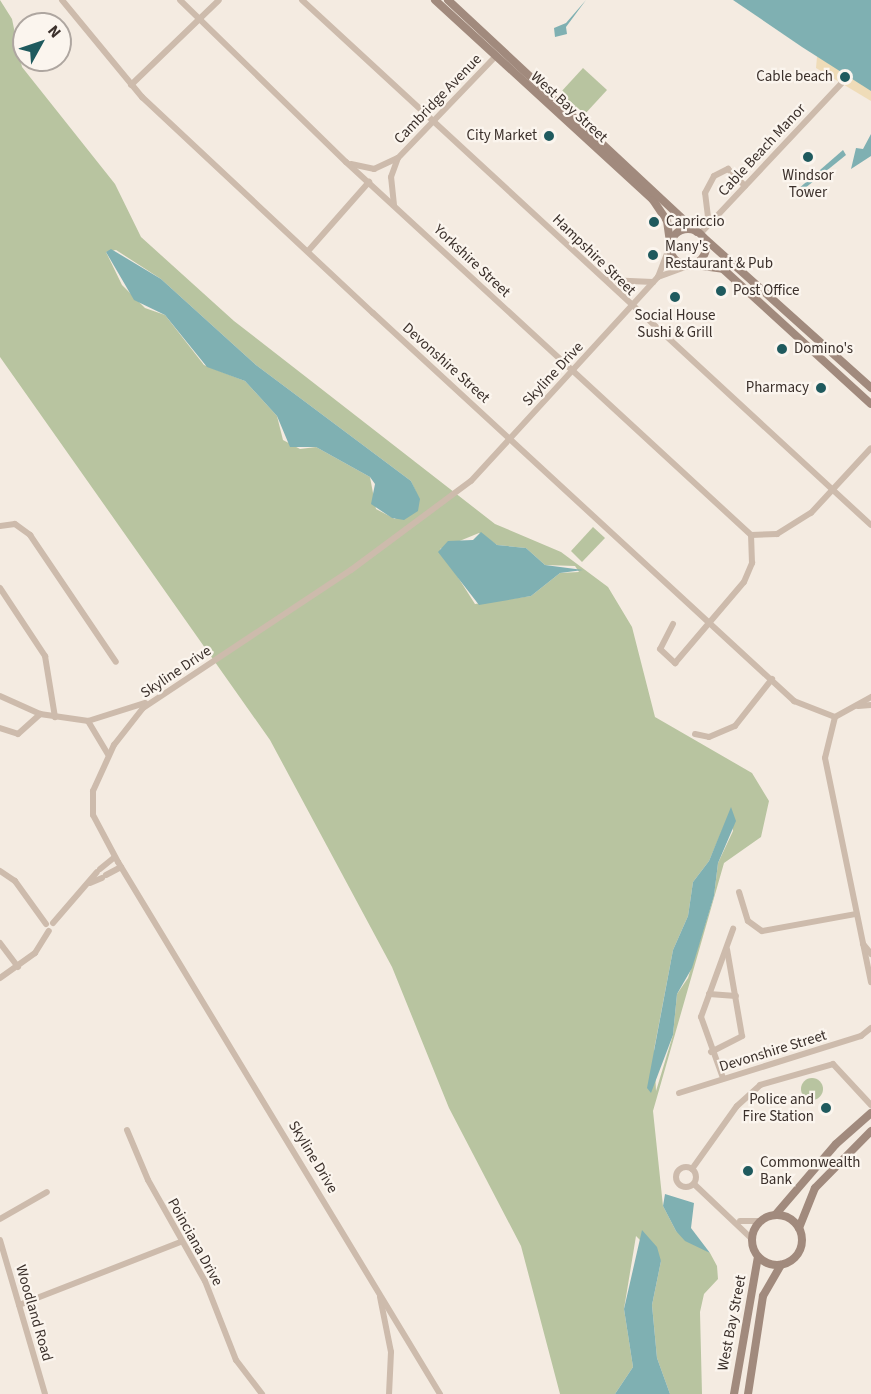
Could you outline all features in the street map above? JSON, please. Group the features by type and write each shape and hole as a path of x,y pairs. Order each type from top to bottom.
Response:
{"main road":[{"name":"West Bay Street","path":"435,0 659,207 670,246"},
{"name":"West Bay Street","path":"447,0 700,234 871,388"},
{"path":"691,265 705,253 700,234 680,231 670,246 675,261 691,265 723,268 871,404"},
{"path":"871,1113 831,1149 776,1214 760,1221 752,1238 758,1257 781,1265 799,1252 799,1228 804,1207 819,1182 871,1131"},
{"path":"776,1214 799,1228"},
{"name":"West Bay Street","path":"734,1394 758,1257"},
{"name":"West Bay Street","path":"748,1394 763,1296 781,1265"}],"street":[{"name":"Devonshire Street","path":"62,0 131,85 772,679 805,708 835,717"},
{"name":"Yorkshire Street","path":"180,0 198,21 346,162 571,372 751,535"},
{"path":"131,85 219,0"},
{"name":"Hampshire Street","path":"302,0 606,280 631,307 871,525"},
{"name":"Cambridge Avenue","path":"346,162 374,169 398,158 495,57"},
{"name":"Cable Beach Manor","path":"700,234 842,83"},
{"name":"Cambridge Avenue","path":"394,206 391,177 398,158"},
{"path":"709,225 705,193 714,176 728,168 745,186"},
{"path":"309,250 369,182"},
{"name":"Skyline Drive","path":"440,1394 374,1281 114,857 92,808 95,783 108,754 154,699 429,516 511,437 631,307 655,280 670,246"},
{"name":"Skyline Drive","path":"655,280 691,265"},
{"path":"606,280 655,280"},
{"path":"673,624 660,649 675,663 698,643 708,620 749,574 751,535 777,534 836,492 871,448"},
{"path":"0,526 15,524 30,535 116,662"},
{"path":"0,588 45,656 55,717"},
{"path":"695,734 709,737 735,726 772,679"},
{"path":"0,696 40,714 88,720 154,699"},
{"path":"871,697 835,717 825,758 871,982"},
{"path":"851,707 871,705"},
{"path":"0,728 18,734 40,714"},
{"path":"88,720 108,754"},
{"path":"0,978 35,953 49,926 101,874 114,857"},
{"path":"101,874 121,867"},
{"path":"0,871 15,881 49,926"},
{"path":"740,892 748,921 762,931 856,914"},
{"path":"723,1078 702,1025 709,994 733,929"},
{"path":"861,941 871,954"},
{"path":"0,943 18,967"},
{"path":"711,1052 741,1040 736,996 726,948"},
{"path":"709,994 736,996"},
{"name":"Devonshire Street","path":"679,1093 861,1036 871,1028"},
{"path":"752,1238 739,1221 694,1184 692,1169 756,1087 833,1064 871,1105"},
{"name":"Poinciana Drive","path":"127,1130 181,1242 205,1281 237,1359 262,1394"},
{"path":"692,1169 682,1168 676,1178 684,1187 694,1184"},
{"path":"0,1219 47,1192"},
{"path":"739,1221 760,1221"},
{"name":"Woodland Road","path":"0,1240 45,1394"},
{"path":"19,1305 181,1242"},
{"path":"374,1281 389,1332 389,1394"}],"green space":[{"path":"0,0 12,19 12,72 26,72 115,184 141,237 234,321 495,524 561,552 608,587 632,627 655,717 752,773 769,801 761,837 724,863 653,1111 663,1206 676,1231 710,1253 717,1266 718,1279 704,1294 700,1312 702,1394 670,1394 657,1358 652,1305 661,1261 636,1236 624,1309 633,1367 615,1394 560,1394 521,1246 449,1108 392,967 270,740 0,357","holes":["116,250 161,279 256,365 411,481 416,492 395,519 376,509 370,477 316,447 300,449 283,440 277,416 245,381 204,365 165,315 145,308 122,285 106,252","479,533 497,545 526,548 545,565 575,566 579,572 560,573 531,596 475,604 440,549","730,812 733,831 718,863 714,896 688,978 677,994 673,1035 656,1091 654,1050 673,950 688,916 693,882 709,861"]},
{"path":"583,68 607,90 584,115 560,93"},
{"path":"593,527 605,538 582,562 571,551"},
{"path":"812,1078 820,1081 823,1089 820,1097 812,1100 804,1097 801,1089 804,1081"}],"sand":[{"name":"Cable beach","path":"830,51 871,82 871,101 816,68 817,57"}],"water":[{"path":"586,0 566,27 567,34 555,37 554,28 566,23"},
{"path":"733,0 871,0 871,91 802,47"},
{"path":"871,134 871,156 851,169 856,148 863,149"},
{"path":"843,150 846,155 799,193 797,190"},
{"path":"111,249 161,279 256,365 411,481 420,499 418,511 404,520 392,518 371,504 375,484 370,477 316,447 290,447 277,416 245,381 207,367 165,315 134,300 106,252"},
{"path":"481,532 497,545 526,548 545,565 583,570 560,573 531,596 479,605 438,552 448,541 473,540"},
{"path":"731,807 736,821 718,863 714,896 692,968 677,994 673,1035 651,1093 647,1088 673,950 688,916 693,882 709,861"},
{"path":"665,1194 694,1203 691,1228 710,1253 685,1241 676,1231 663,1206"},
{"path":"642,1230 657,1247 661,1261 652,1305 657,1358 670,1394 615,1394 633,1367 624,1309"}],"place":[{"name":"Cable beach","path":"845,77"},
{"name":"City Market","path":"549,136"},
{"name":"Windsor Tower","path":"808,157"},
{"name":"Capriccio","path":"654,222"},
{"name":"Many's Restaurant & Pub","path":"653,255"},
{"name":"Post Office","path":"721,291"},
{"name":"Social House Sushi & Grill","path":"675,297"},
{"name":"Domino's","path":"782,349"},
{"name":"Pharmacy","path":"821,388"},
{"name":"Police and Fire Station","path":"826,1108"},
{"name":"Commonwealth Bank","path":"748,1171"}]}
